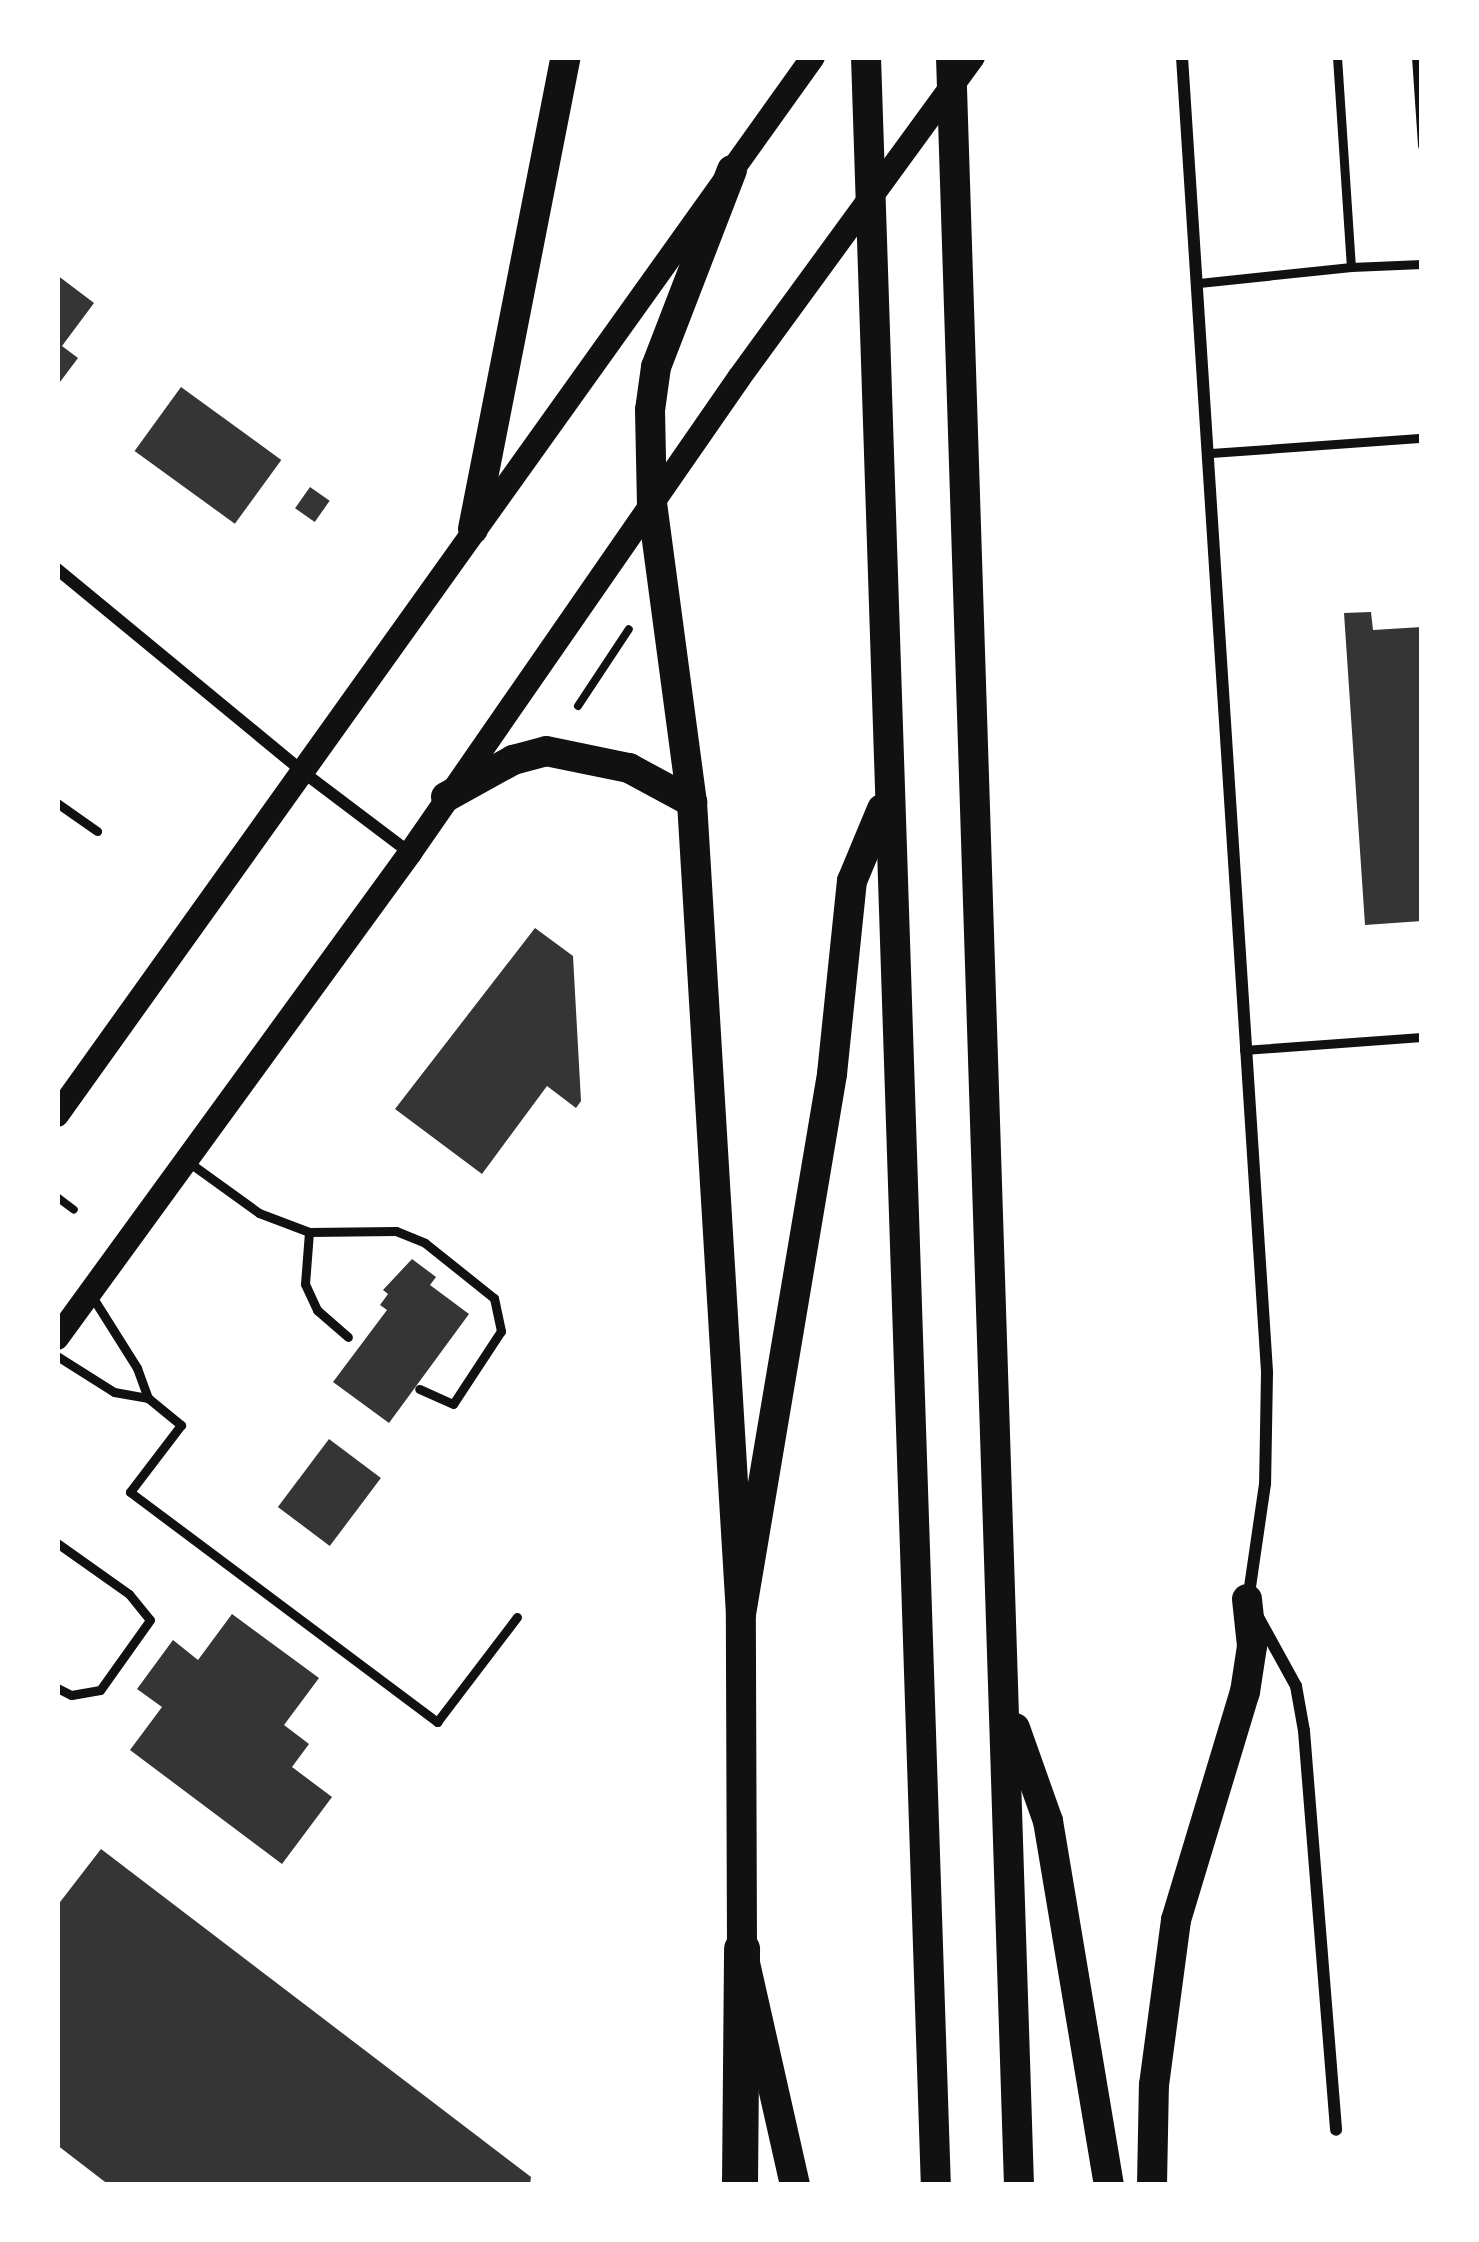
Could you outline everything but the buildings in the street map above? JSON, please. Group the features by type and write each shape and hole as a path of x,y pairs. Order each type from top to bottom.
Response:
{"highway":[{"path":"740,2185 742,1949"}],"main road":[{"path":"472,529 566,57"},
{"path":"57,1115 813,57"},
{"path":"866,57 886,797 936,2185"},
{"path":"951,57 1019,2185"},
{"path":"61,1326 90,1293 410,853 739,378 973,57"},
{"path":"732,170 656,367 650,410 652,502 692,802 741,1614 742,1949 795,2185"},
{"path":"446,797 513,760 546,751 628,768 692,802"},
{"path":"741,1614 832,1074 852,880 886,797"},
{"path":"1152,2185 1154,2085 1176,1920 1245,1692 1252,1646 1247,1599"},
{"path":"1006,1701 1048,1821 1109,2185"}],"street":[{"path":"1182,57 1267,1373 1265,1484 1247,1599 1296,1686 1304,1731 1336,2130"},
{"path":"57,568 303,772 410,853"}],"lane":[{"path":"1337,57 1351,267"},
{"path":"1199,283 1422,264"},
{"path":"1211,453 1422,438"},
{"path":"57,803 97,831"},
{"path":"1244,1050 1422,1036"},
{"path":"187,1161 259,1213 309,1232 396,1232 425,1243 494,1298 501,1331 453,1405 419,1389"},
{"path":"309,1232 304,1284 317,1310 348,1336"},
{"path":"90,1293 137,1368 148,1398"},
{"path":"57,1356 114,1392 148,1398 181,1425 130,1492 437,1722 517,1617"},
{"path":"57,1543 129,1594 150,1620 100,1690 71,1696 57,1688"}],"path":[{"path":"1416,57 1422,146"},
{"path":"578,706 630,627"},
{"path":"57,1197 74,1210"}]}
